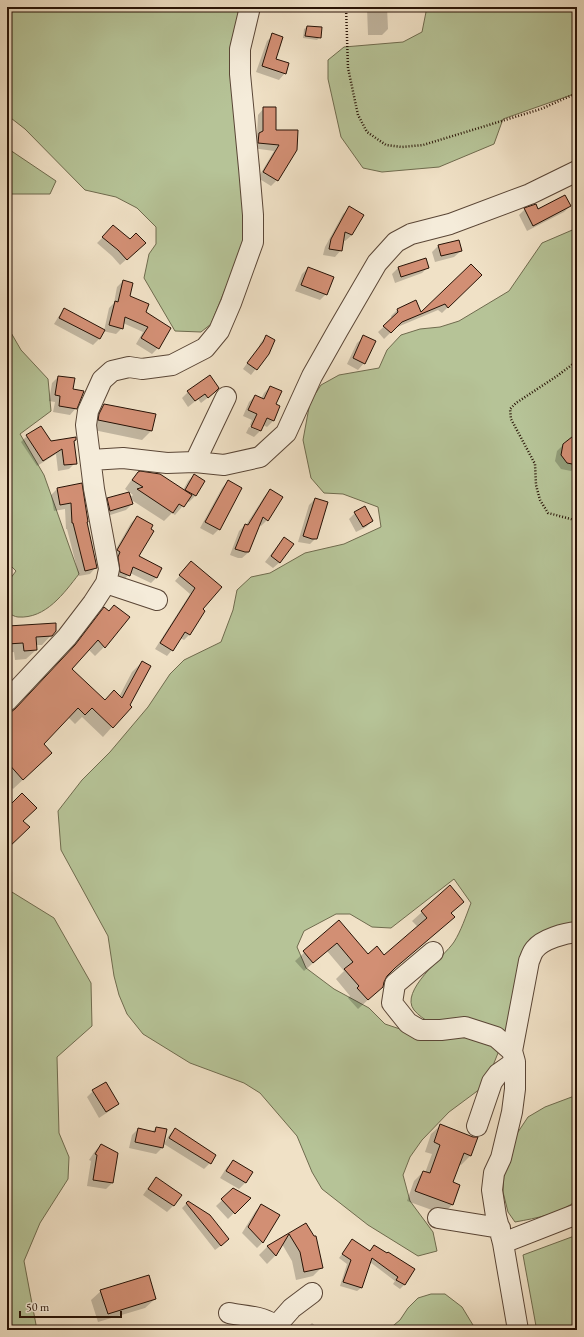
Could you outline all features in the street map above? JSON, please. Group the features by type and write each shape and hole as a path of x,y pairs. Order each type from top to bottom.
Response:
{"street":[{"path":"7,701 67,637 106,583 110,569 94,489 86,425 88,411 102,380 112,372 129,368 142,370 172,365 205,348 219,331 231,303 253,242 253,215 250,176 240,74 240,49 250,7"},
{"path":"91,460 122,458 167,463 195,462 224,465 260,457 286,433 312,376 377,263 396,242 411,234 450,224 530,194 577,171"},
{"path":"195,462 226,397"},
{"path":"106,583 157,600"},
{"path":"518,1330 502,1235 492,1190 494,1173 501,1158 512,1112 515,1089 513,1057 529,961 534,950 540,945 568,933 577,932"},
{"path":"434,952 395,984 392,1003 408,1023 420,1030 441,1030 464,1026 496,1037 513,1057"},
{"path":"478,1126 492,1082 513,1057"},
{"path":"438,1218 502,1235 577,1214"},
{"path":"229,1313 268,1320 277,1328 292,1308 312,1293"}],"path":[{"path":"346,7 348,68 358,115 367,132 386,144 402,147 423,145 541,109 577,93"},
{"path":"577,362 516,403 510,409 511,419 536,464 536,485 540,500 548,514 577,520"}],"green space":[{"path":"7,7 243,7 238,45 259,166 246,238 211,324 201,332 175,331 144,278 149,254 156,244 156,227 137,208 116,197 85,190 25,129 7,115"},
{"path":"427,7 577,7 577,93 503,119 494,144 439,167 382,172 363,168 341,137 328,79 328,60 344,47 403,42 422,32"},
{"path":"7,148 56,181 50,194 10,194 7,199"},
{"path":"577,228 577,927 543,937 508,1039 431,1023 414,1010 411,1002 417,984 454,942 471,903 454,879 391,928 372,927 350,914 336,914 304,931 297,947 306,968 334,989 369,1008 385,1024 421,1036 466,1033 500,1048 490,1073 480,1089 449,1112 422,1140 410,1157 403,1175 410,1201 433,1232 437,1251 418,1256 368,1225 322,1189 312,1172 297,1136 260,1093 244,1083 190,1063 143,1034 127,1014 119,995 114,976 108,936 61,850 58,811 82,780 110,752 148,707 170,674 184,660 221,642 233,610 237,590 251,577 270,573 305,553 344,544 381,527 378,507 343,494 324,493 311,478 303,440 310,402 321,385 339,375 379,368 387,350 401,335 420,329 440,327 459,321 509,291 542,243"},
{"path":"7,303 10,331 21,350 48,379 51,411 20,434 44,475 79,574 67,589 46,609 28,617 17,617 7,612 7,583 16,571 7,562"},
{"path":"7,889 54,918 91,983 92,1026 57,1057 59,1133 69,1157 68,1179 40,1223 24,1261 37,1330 7,1330"},
{"path":"577,1095 577,1200 556,1212 515,1222 508,1212 503,1192 504,1173 516,1135 528,1117 545,1107"},
{"path":"577,1235 577,1330 535,1330 536,1326 523,1255"},
{"path":"431,1294 445,1294 462,1307 476,1330 388,1330 400,1320 408,1308 418,1298"}],"building":[{"path":"307,26 322,27 321,38 305,36"},
{"path":"272,33 283,37 276,59 289,63 286,74 262,66"},
{"path":"263,107 276,107 276,130 298,130 297,150 278,181 263,172 279,145 258,143 259,133 263,131"},
{"path":"565,195 571,206 533,226 524,208 536,204 538,209"},
{"path":"349,206 364,215 352,235 345,232 342,251 329,249 331,239"},
{"path":"113,225 130,239 136,233 146,243 127,260 118,250 102,237"},
{"path":"459,240 462,251 441,256 438,245"},
{"path":"426,258 429,268 401,277 398,267"},
{"path":"471,264 482,275 448,308 445,304 402,322 391,333 383,326 398,312 397,309 416,300 421,312"},
{"path":"308,267 334,277 327,295 301,285"},
{"path":"123,280 133,283 130,296 149,304 146,312 171,328 159,349 141,338 148,327 125,317 123,329 109,325 115,301 118,302"},
{"path":"64,308 105,330 100,339 59,318"},
{"path":"266,335 275,340 269,354 257,370 247,363 263,342"},
{"path":"363,335 376,341 365,364 353,358"},
{"path":"210,375 219,388 208,398 205,394 195,401 187,391"},
{"path":"58,376 75,378 73,389 84,391 77,409 59,406 60,396 55,395"},
{"path":"270,386 282,391 276,404 280,406 274,421 267,418 261,431 251,427 257,414 248,410 255,395 264,399"},
{"path":"104,404 156,414 152,431 98,420"},
{"path":"41,426 51,441 76,437 76,440 74,441 77,464 64,465 62,449 43,461 26,435"},
{"path":"577,433 577,465 567,463 561,455 563,444"},
{"path":"140,471 160,474 192,495 184,507 179,504 173,513 137,489 143,487 132,480"},
{"path":"194,474 205,481 196,496 185,490"},
{"path":"228,480 242,488 220,530 205,522"},
{"path":"82,483 87,522 97,568 85,571 72,523 71,503 60,505 57,488"},
{"path":"270,489 283,497 268,521 263,517 249,552 235,549 245,524 248,525"},
{"path":"129,492 133,504 110,511 107,498"},
{"path":"315,498 328,502 317,539 312,539 303,536"},
{"path":"365,506 373,521 363,527 354,512"},
{"path":"137,516 153,525 151,529 154,531 139,556 162,568 157,578 133,567 130,576 120,572 118,557 120,552 117,550"},
{"path":"284,537 294,544 280,563 271,556"},
{"path":"191,561 222,587 203,609 205,611 190,635 185,632 173,651 160,643 195,588 179,575"},
{"path":"114,605 130,617 105,648 98,640 72,669 105,700 114,690 122,698 142,661 151,666 130,705 132,707 113,728 92,708 85,715 78,708 44,744 52,753 23,780 7,762 7,712 11,712 15,709 75,645 104,607 109,611"},
{"path":"56,623 56,631 52,636 36,637 37,650 24,651 23,643 7,644 7,630 9,630 8,626"},
{"path":"22,793 37,808 23,821 30,827 7,849 7,808"},
{"path":"450,885 464,902 451,913 455,917 395,968 387,976 383,987 368,1000 357,988 359,986 344,969 353,962 337,943 313,963 303,951 339,920 368,954 377,946 384,955 427,918 421,911"},
{"path":"106,1082 119,1104 106,1112 92,1090"},
{"path":"440,1124 473,1137 478,1137 471,1156 464,1153 453,1182 460,1185 453,1205 415,1191 423,1171 430,1173 440,1145 434,1142"},
{"path":"156,1127 167,1129 163,1148 135,1142 138,1128 155,1132"},
{"path":"175,1128 216,1155 211,1164 169,1138"},
{"path":"101,1144 118,1153 113,1183 93,1180 97,1155 95,1154"},
{"path":"233,1160 253,1172 246,1183 226,1171"},
{"path":"156,1177 182,1195 174,1206 148,1189"},
{"path":"233,1188 251,1198 235,1214 221,1199"},
{"path":"188,1201 210,1215 229,1239 221,1246 186,1203"},
{"path":"261,1204 280,1215 263,1243 248,1227"},
{"path":"306,1223 314,1236 316,1236 323,1268 304,1272 300,1252 289,1234 276,1256 267,1246"},
{"path":"352,1239 370,1251 374,1245 415,1269 405,1285 396,1280 398,1277 372,1258 362,1288 343,1282 351,1260 342,1254"},
{"path":"149,1275 156,1299 108,1314 100,1290"}]}
